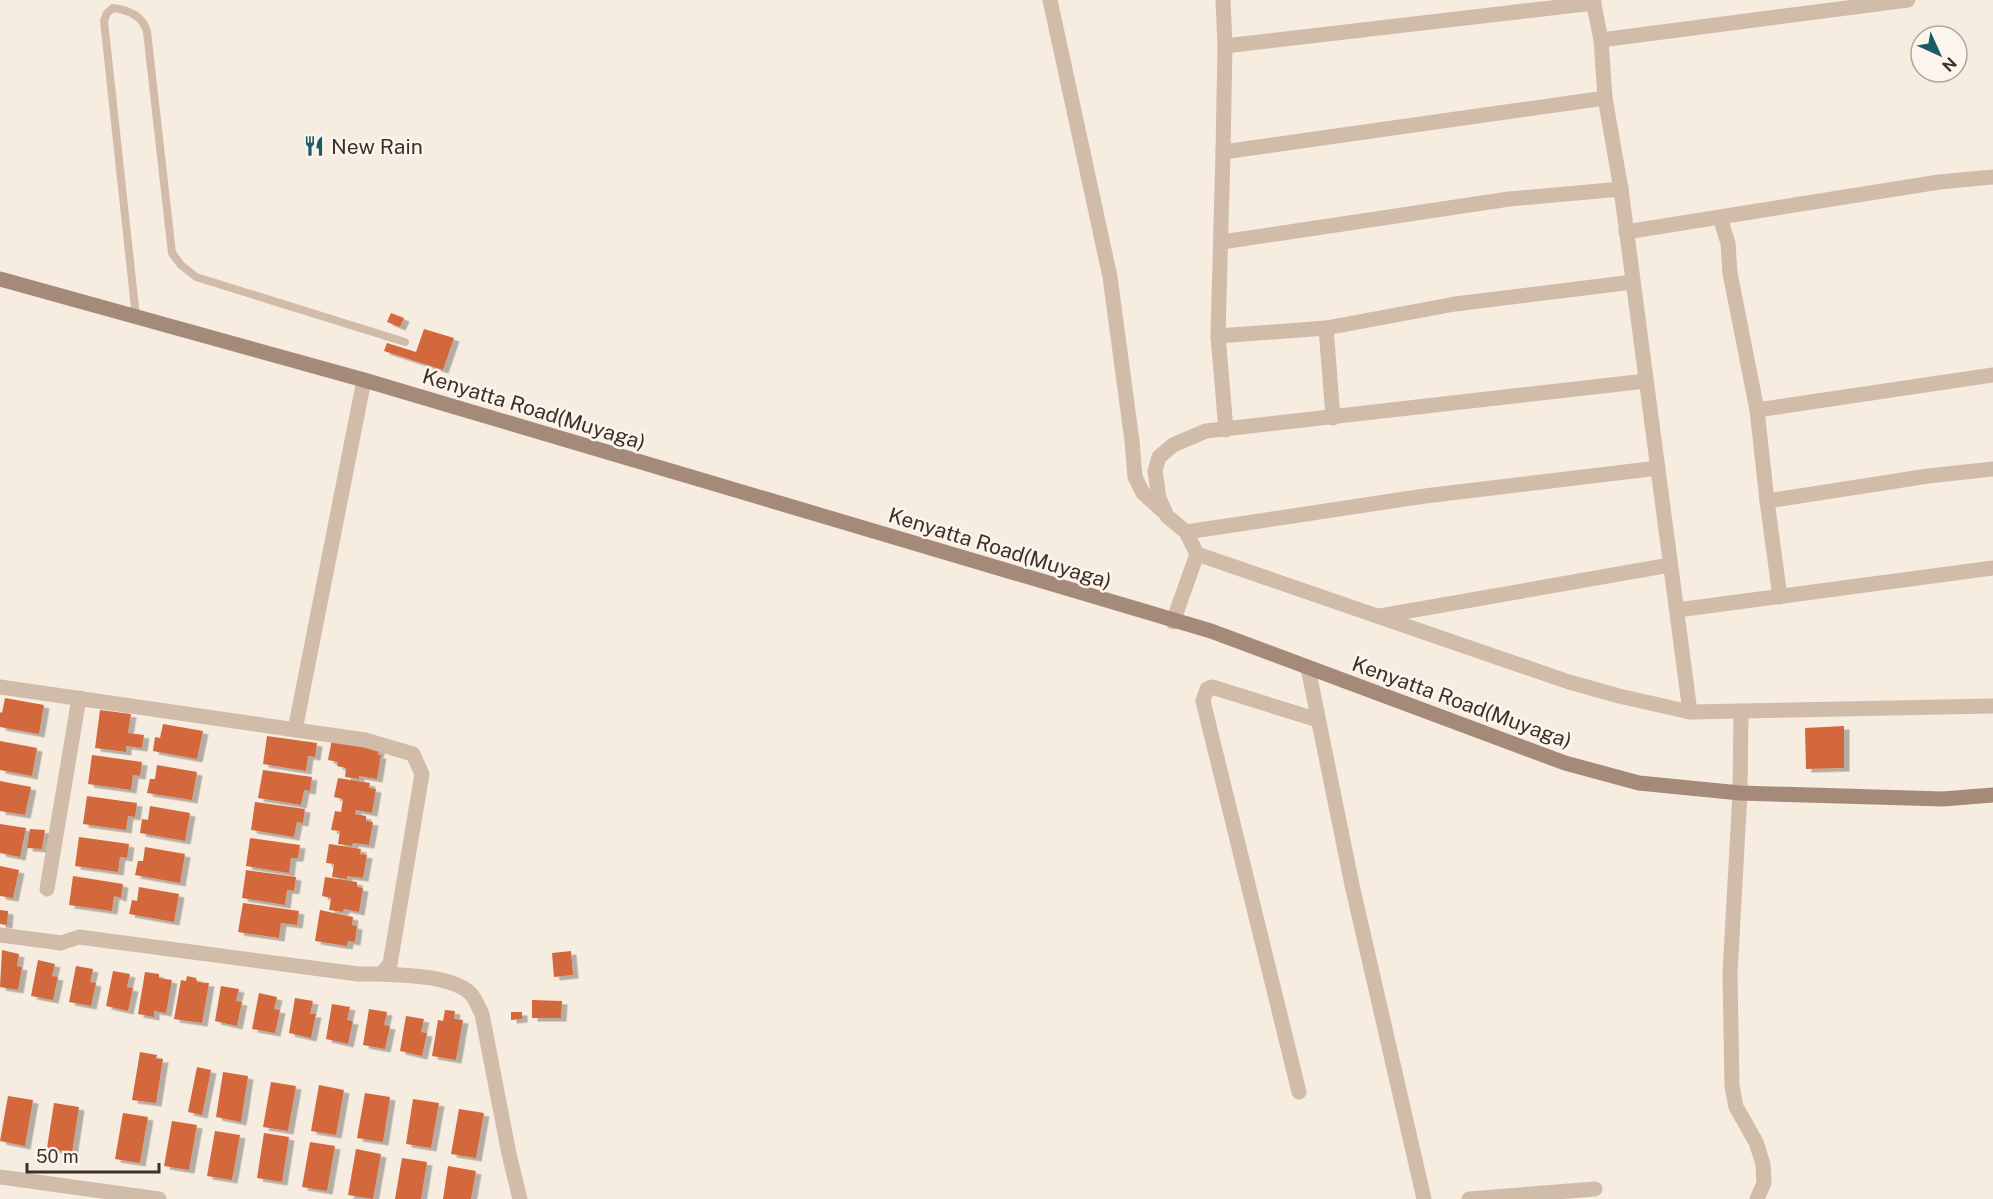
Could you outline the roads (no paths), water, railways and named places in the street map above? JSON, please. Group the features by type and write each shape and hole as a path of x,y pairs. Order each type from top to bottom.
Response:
{"main road":[{"name":"Kenyatta Road(Muyaga)","path":"0,279 364,380 1211,632 1565,763 1639,783 1740,793 1943,799 1993,795"}],"street":[{"path":"1050,0 1110,277 1135,477 1143,493 1186,532 1197,555 1173,622"},
{"path":"1223,0 1225,46 1218,336 1226,430"},
{"path":"1601,40 1908,0"},
{"path":"1225,46 1594,2 1601,40 1605,98 1621,189 1690,711"},
{"path":"1223,152 1605,98"},
{"path":"1626,232 1939,182 1993,177"},
{"path":"1222,242 1509,199 1621,189"},
{"path":"1720,218 1728,243 1730,273 1757,410 1780,597"},
{"path":"1218,336 1326,328 1455,304 1633,282"},
{"path":"1326,328 1333,417"},
{"path":"1757,410 1993,375"},
{"path":"295,730 364,380"},
{"path":"1167,516 1159,498 1155,471 1159,457 1173,445 1206,431 1646,381"},
{"path":"1186,532 1425,496 1658,468"},
{"path":"1767,501 1928,476 1993,469"},
{"path":"1197,555 1569,682 1619,696 1690,711 1993,706"},
{"path":"1378,616 1670,565"},
{"path":"1677,610 1993,568"},
{"path":"1308,668 1352,885 1424,1199"},
{"path":"0,687 365,740 413,754 422,774 390,964 381,974"},
{"path":"1299,1092 1203,701 1204,695 1207,689 1212,687 1318,720"},
{"path":"47,889 79,698"},
{"path":"1741,711 1740,793 1730,973 1732,1086 1736,1107 1756,1142 1763,1164 1764,1183 1757,1199"},
{"path":"0,935 61,943 79,937 358,974 416,976 454,983 470,994 482,1014 520,1199"},
{"path":"0,1177 159,1199"},
{"path":"1469,1199 1595,1189"}],"lane":[{"path":"136,317 104,21 112,8 135,15 145,24 172,253 181,265 196,277 405,342"}],"place":[{"name":"New Rain","path":"314,146"}]}
